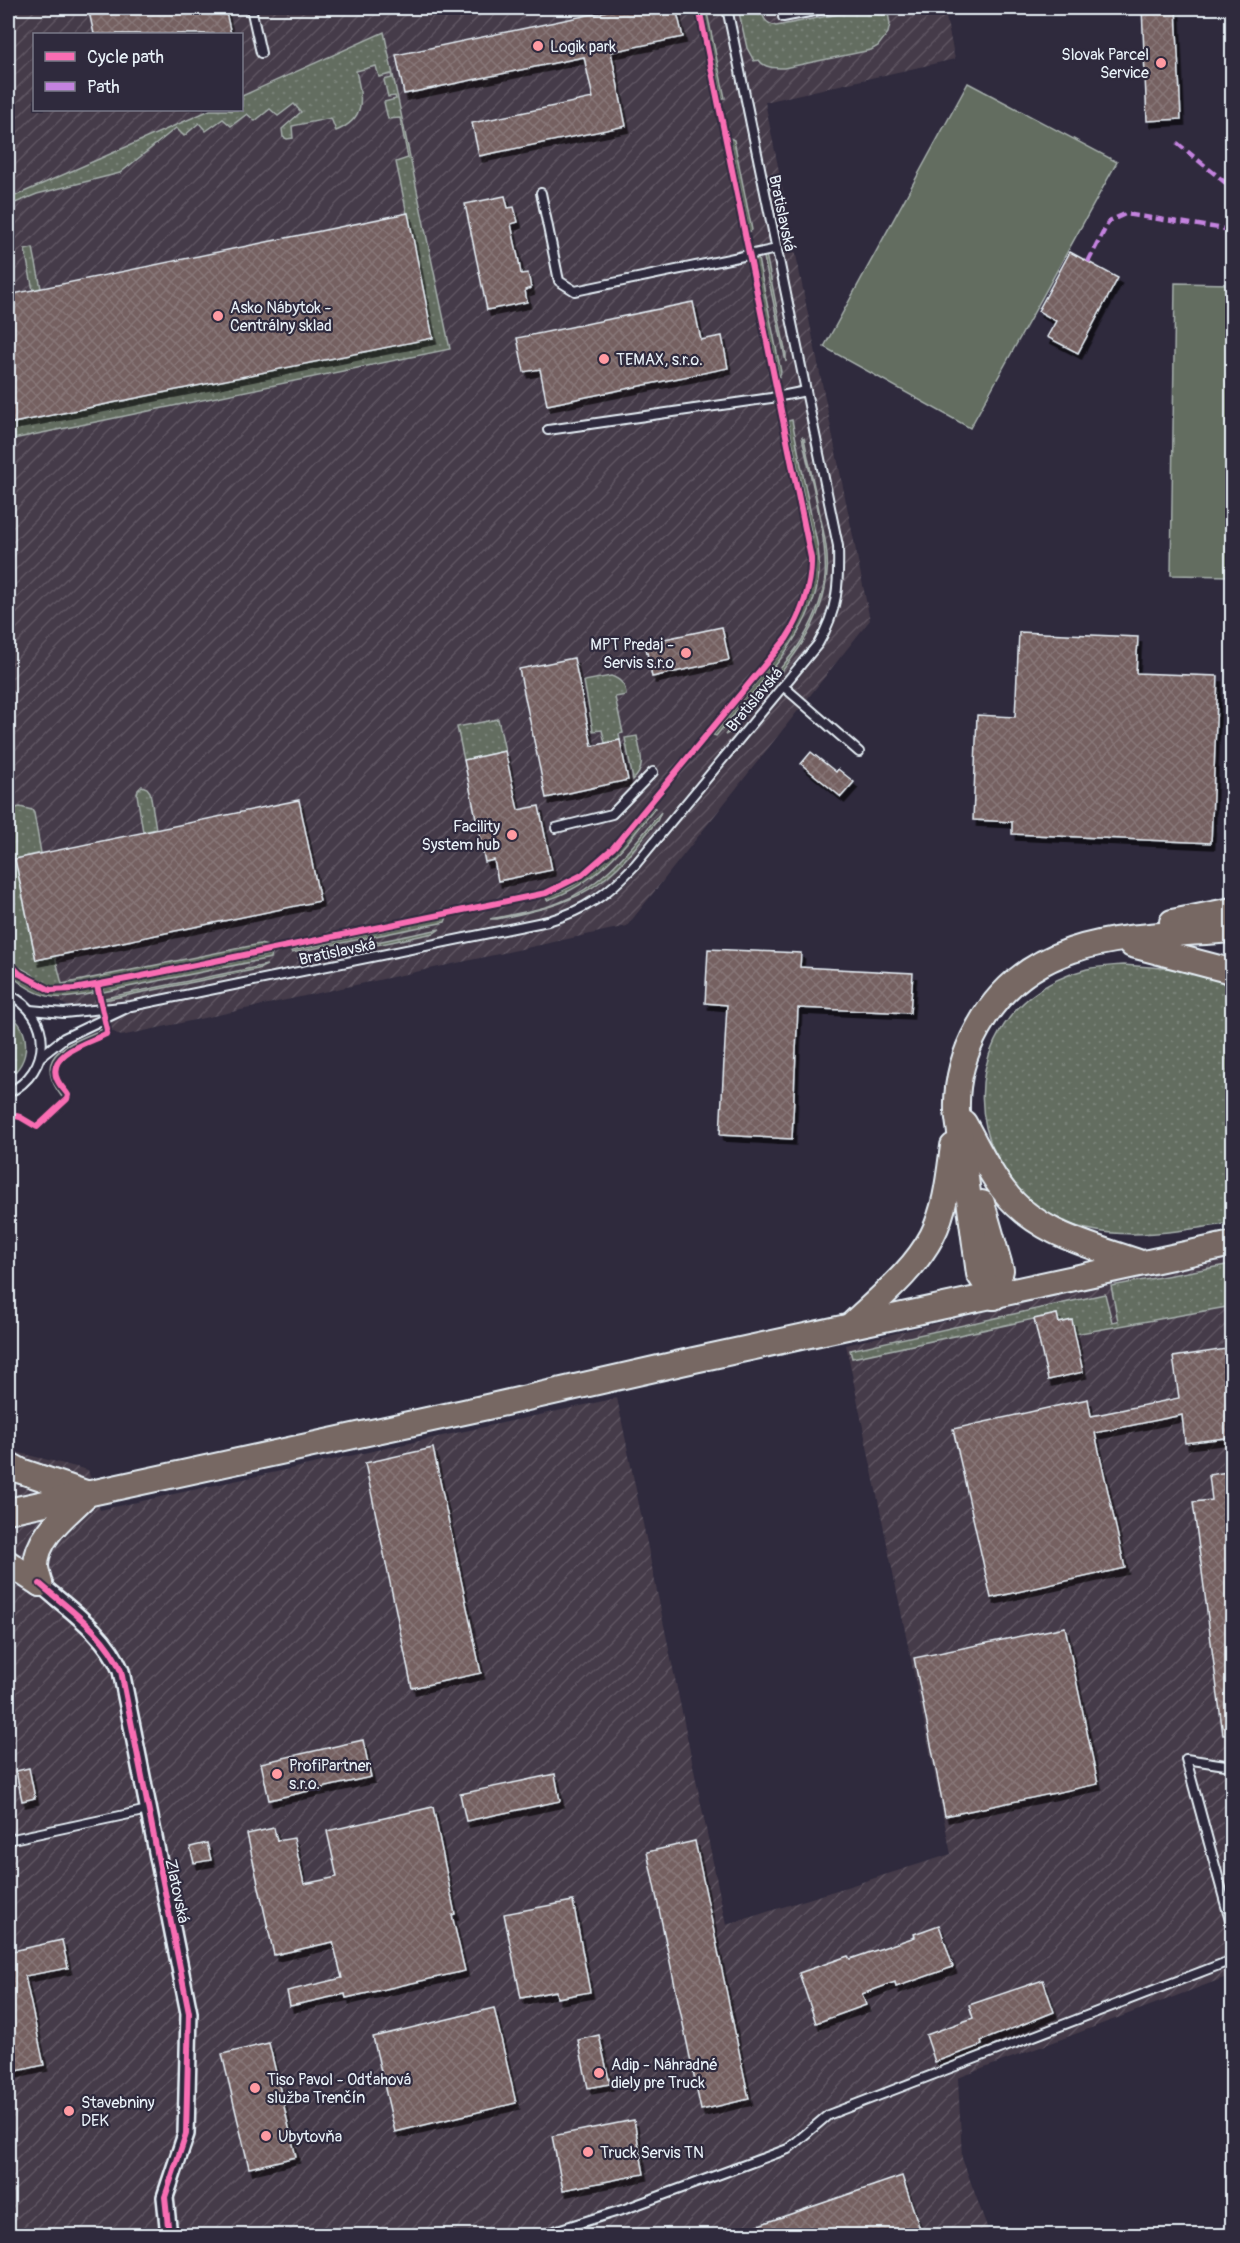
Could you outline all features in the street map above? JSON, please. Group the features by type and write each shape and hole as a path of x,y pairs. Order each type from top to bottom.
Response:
{"main road":[{"path":"850,1326 901,1277 932,1236 942,1210 948,1184 957,1095 965,1056 983,1019 1003,992 1015,980 1048,959 1066,951 1115,940 1170,922 1233,910"},
{"path":"1115,940 1233,930"},
{"path":"1115,940 1233,947"},
{"path":"1115,940 1233,973"},
{"path":"957,1111 995,1179 1005,1193 1031,1219 1067,1238 1141,1263"},
{"path":"957,1111 1001,1270 994,1297"},
{"path":"8,1511 1233,1244"},
{"path":"8,1464 21,1471 88,1494"},
{"path":"40,1584 36,1566 40,1547 51,1530 88,1494"},
{"path":"8,1563 40,1584"}],"street":[{"name":"Zlatovská","path":"40,1584 91,1629 115,1657 121,1671 189,2013 186,2134 165,2197 169,2235"}],"lane":[{"path":"251,8 261,53"},
{"name":"Bratislavská","path":"131,1006 548,921 583,909 618,883 635,865 824,633 837,599 838,546 727,8"},
{"path":"783,17 830,8"},
{"path":"542,193 559,281 575,291 777,249"},
{"path":"548,430 806,392"},
{"path":"783,686 859,752"},
{"path":"556,828 612,814 653,772"},
{"path":"8,994 18,999 30,1010 38,1025 42,1041 40,1057 29,1078 19,1088 8,1094"},
{"path":"30,1010 64,1013 131,1006"},
{"path":"40,1057 64,1038 131,1006"},
{"path":"1233,1766 1186,1759 1233,1928"},
{"path":"8,1840 148,1810"},
{"path":"538,2235 625,2209 788,2149 828,2115 1233,1960"}],"shaded area":[{"path":"8,8 944,8 955,59 765,102 870,620 627,926 121,1036 8,973"},
{"path":"1232,1258 1232,1975 958,2078 962,2158 990,2235 8,2235 8,1450 88,1470 100,1510 617,1398 726,1925 951,1854 846,1345 1075,1290"}],"green space":[{"path":"703,8 706,8 725,98 722,98"},
{"path":"738,8 761,8 765,20 776,26 870,8 881,8 882,15 888,13 890,24 888,33 878,46 871,50 784,68 773,68 764,65 759,60 754,61 747,48"},
{"path":"384,32 450,349 8,440 8,424 433,337 396,162 408,158 400,118 388,119 384,102 396,99 395,96 388,97 384,80 392,78 391,74 379,77 376,66 356,71 360,90 358,113 346,126 336,131 331,118 292,126 293,138 283,137 282,129 301,112 294,104 278,116 270,109 255,121 247,114 231,126 223,119 206,131 199,123 184,136 176,128 120,173 37,194 8,206 8,199 208,111 243,111 243,96"},
{"path":"968,83 1117,162 970,428 824,347"},
{"path":"730,138 734,140 752,230 749,232"},
{"path":"33,248 41,288 33,290 25,250"},
{"path":"756,249 781,372 779,377 752,250"},
{"path":"763,253 766,254 786,362"},
{"path":"1175,283 1232,284 1232,576 1171,575"},
{"path":"792,420 818,549 819,573 815,595 806,617 780,660 716,736 713,735 790,641 807,606 815,572 811,532 788,421"},
{"path":"802,437 824,533 827,573 823,596 816,618 792,658 732,731 725,735 798,646 812,622 822,595 825,577 824,544"},
{"path":"611,676 622,683 626,691 626,695 615,697 623,733 619,734 620,740 605,743 602,730 593,731 584,681"},
{"path":"498,719 505,751 464,760 457,727"},
{"path":"637,736 641,765 633,780 625,738"},
{"path":"142,786 150,792 156,829 143,832 137,794"},
{"path":"20,807 32,810 34,813 41,853 15,859 36,960 55,956 62,984 260,944 268,946 97,981 55,987 41,983 32,974 17,966 8,947 8,810"},
{"path":"653,807 655,808 644,823 608,863 580,885 547,900 546,897 563,890 593,872 618,848"},
{"path":"661,812 657,821 623,862 605,879 591,888 547,908 490,919 550,906 589,887 615,865"},
{"path":"447,917 445,922 292,953 291,951"},
{"path":"440,929 434,933 305,960 299,958"},
{"path":"272,954 271,958 103,992 103,988"},
{"path":"267,965 258,969 104,1000 104,998"},
{"path":"1123,965 1190,970 1232,984 1232,1223 1141,1234 1087,1229 1059,1220 1034,1204 1013,1183 997,1158 986,1128 982,1097 985,1068 995,1041 1010,1017 1031,996 1057,980 1087,969"},
{"path":"8,968 18,978 48,994 92,990 94,993 68,997 48,996 19,982 8,973"},
{"path":"8,1013 21,1028 26,1045 21,1063 8,1078"},
{"path":"103,1029 102,1032 76,1042 61,1051 52,1065 51,1075 52,1060 58,1052 78,1039"},
{"path":"51,1075 63,1095 62,1097 53,1082"},
{"path":"1232,1264 1232,1306 1075,1334 1059,1323 1057,1314 852,1358 850,1350 1105,1294 1112,1322 1118,1321 1111,1286"}],"building":[{"path":"113,8 225,8 231,33 94,33 89,12"},
{"name":"Logik park","path":"622,8 676,8 683,37 611,52 626,126 479,156 472,123 593,98 584,57 404,94 396,55"},
{"name":"Slovak Parcel Service","path":"1142,8 1176,8 1181,119 1147,121"},
{"path":"505,196 508,208 514,207 518,222 511,224 521,274 528,273 531,288 525,290 527,302 487,310 465,204"},
{"name":"Asko Nábytok - Centrálny sklad","path":"408,213 433,338 8,424 8,295"},
{"path":"1070,252 1118,278 1078,353 1047,337 1056,321 1038,311"},
{"path":"693,302 701,340 722,336 728,368 547,405 540,369 524,372 517,338"},
{"path":"722,627 729,660 652,677 645,643"},
{"path":"1019,632 1138,637 1136,673 1218,676 1211,843 1012,834 1012,822 973,820 977,715 1015,717"},
{"path":"574,658 592,746 620,740 628,780 546,798 519,669"},
{"name":"Facility System hub","path":"505,751 518,810 539,806 552,870 498,881 494,860 485,862 464,760"},
{"path":"811,752 836,772 838,769 854,782 841,797 801,764"},
{"path":"299,800 320,901 36,960 15,859"},
{"path":"708,949 801,953 800,967 913,973 910,1013 798,1008 792,1139 720,1135 727,1005 705,1003"},
{"path":"1057,1314 1059,1323 1072,1320 1083,1372 1048,1380 1034,1319"},
{"path":"1233,1348 1233,1437 1185,1443 1182,1415 1095,1433 1125,1568 991,1598 953,1429 1088,1399 1091,1416 1179,1398 1173,1357"},
{"path":"433,1448 481,1673 412,1688 365,1463"},
{"path":"1233,1471 1233,1735 1223,1735 1193,1502 1212,1500 1209,1475"},
{"path":"1065,1627 1098,1784 945,1816 914,1658"},
{"path":"363,1740 371,1777 269,1800 261,1763"},
{"path":"29,1768 35,1798 22,1801 16,1771"},
{"path":"555,1774 560,1801 466,1821 460,1794"},
{"path":"433,1807 455,1914 452,1915 465,1971 346,1998 345,1994 290,2006 287,1991 342,1978 333,1942 274,1955 247,1834 274,1828 277,1841 294,1838 304,1884 337,1877 327,1831"},
{"path":"695,1841 749,2099 701,2110 647,1852"},
{"path":"207,1843 211,1860 194,1863 190,1847"},
{"path":"573,1901 590,1992 557,1998 556,1991 521,1998 504,1914"},
{"path":"939,1925 953,1967 896,1987 895,1982 862,1994 866,2005 816,2023 799,1973 915,1937 914,1934"},
{"path":"62,1940 68,1968 25,1976 44,2065 8,2073 8,1952"},
{"path":"1043,1980 1054,2012 981,2041 982,2045 935,2062 926,2035 973,2018 969,2005"},
{"path":"494,2008 516,2103 395,2132 373,2037"},
{"path":"599,2035 610,2084 588,2088 578,2040"},
{"path":"269,2043 296,2157 249,2168 222,2054"},
{"path":"634,2120 644,2174 563,2190 552,2136"},
{"path":"902,2176 922,2235 735,2235 735,2233"}],"marked path":[{"path":"1177,143 1232,188"},
{"path":"1088,262 1109,221 1125,214 1232,230"}],"cycle path":[{"path":"8,959 20,974 50,990 74,989 546,893 582,875 613,848 786,639 804,600 810,579 811,558 699,8"},
{"path":"8,1114 20,1117 37,1127 67,1099 68,1095 57,1079 55,1070 58,1062 71,1050 106,1034 97,985"},
{"path":"40,1584 97,1634 121,1671 189,2013 186,2134 165,2197 169,2236"}],"place":[{"name":"Logik park","path":"538,46"},
{"name":"Slovak Parcel Service","path":"1161,63"},
{"name":"Asko Nábytok - Centrálny sklad","path":"218,316"},
{"name":"TEMAX, s.r.o.","path":"604,359"},
{"name":"MPT Predaj - Servis s.r.o","path":"686,653"},
{"name":"Facility System hub","path":"512,835"},
{"name":"ProfiPartner s.r.o.","path":"277,1774"},
{"name":"Adip - Náhradné diely pre Truck","path":"599,2073"},
{"name":"Tiso Pavol - Odťahová služba Trenčín","path":"255,2088"},
{"name":"Stavebniny DEK","path":"69,2111"},
{"name":"Ubytovňa","path":"266,2136"},
{"name":"Truck Servis TN","path":"588,2152"}]}
